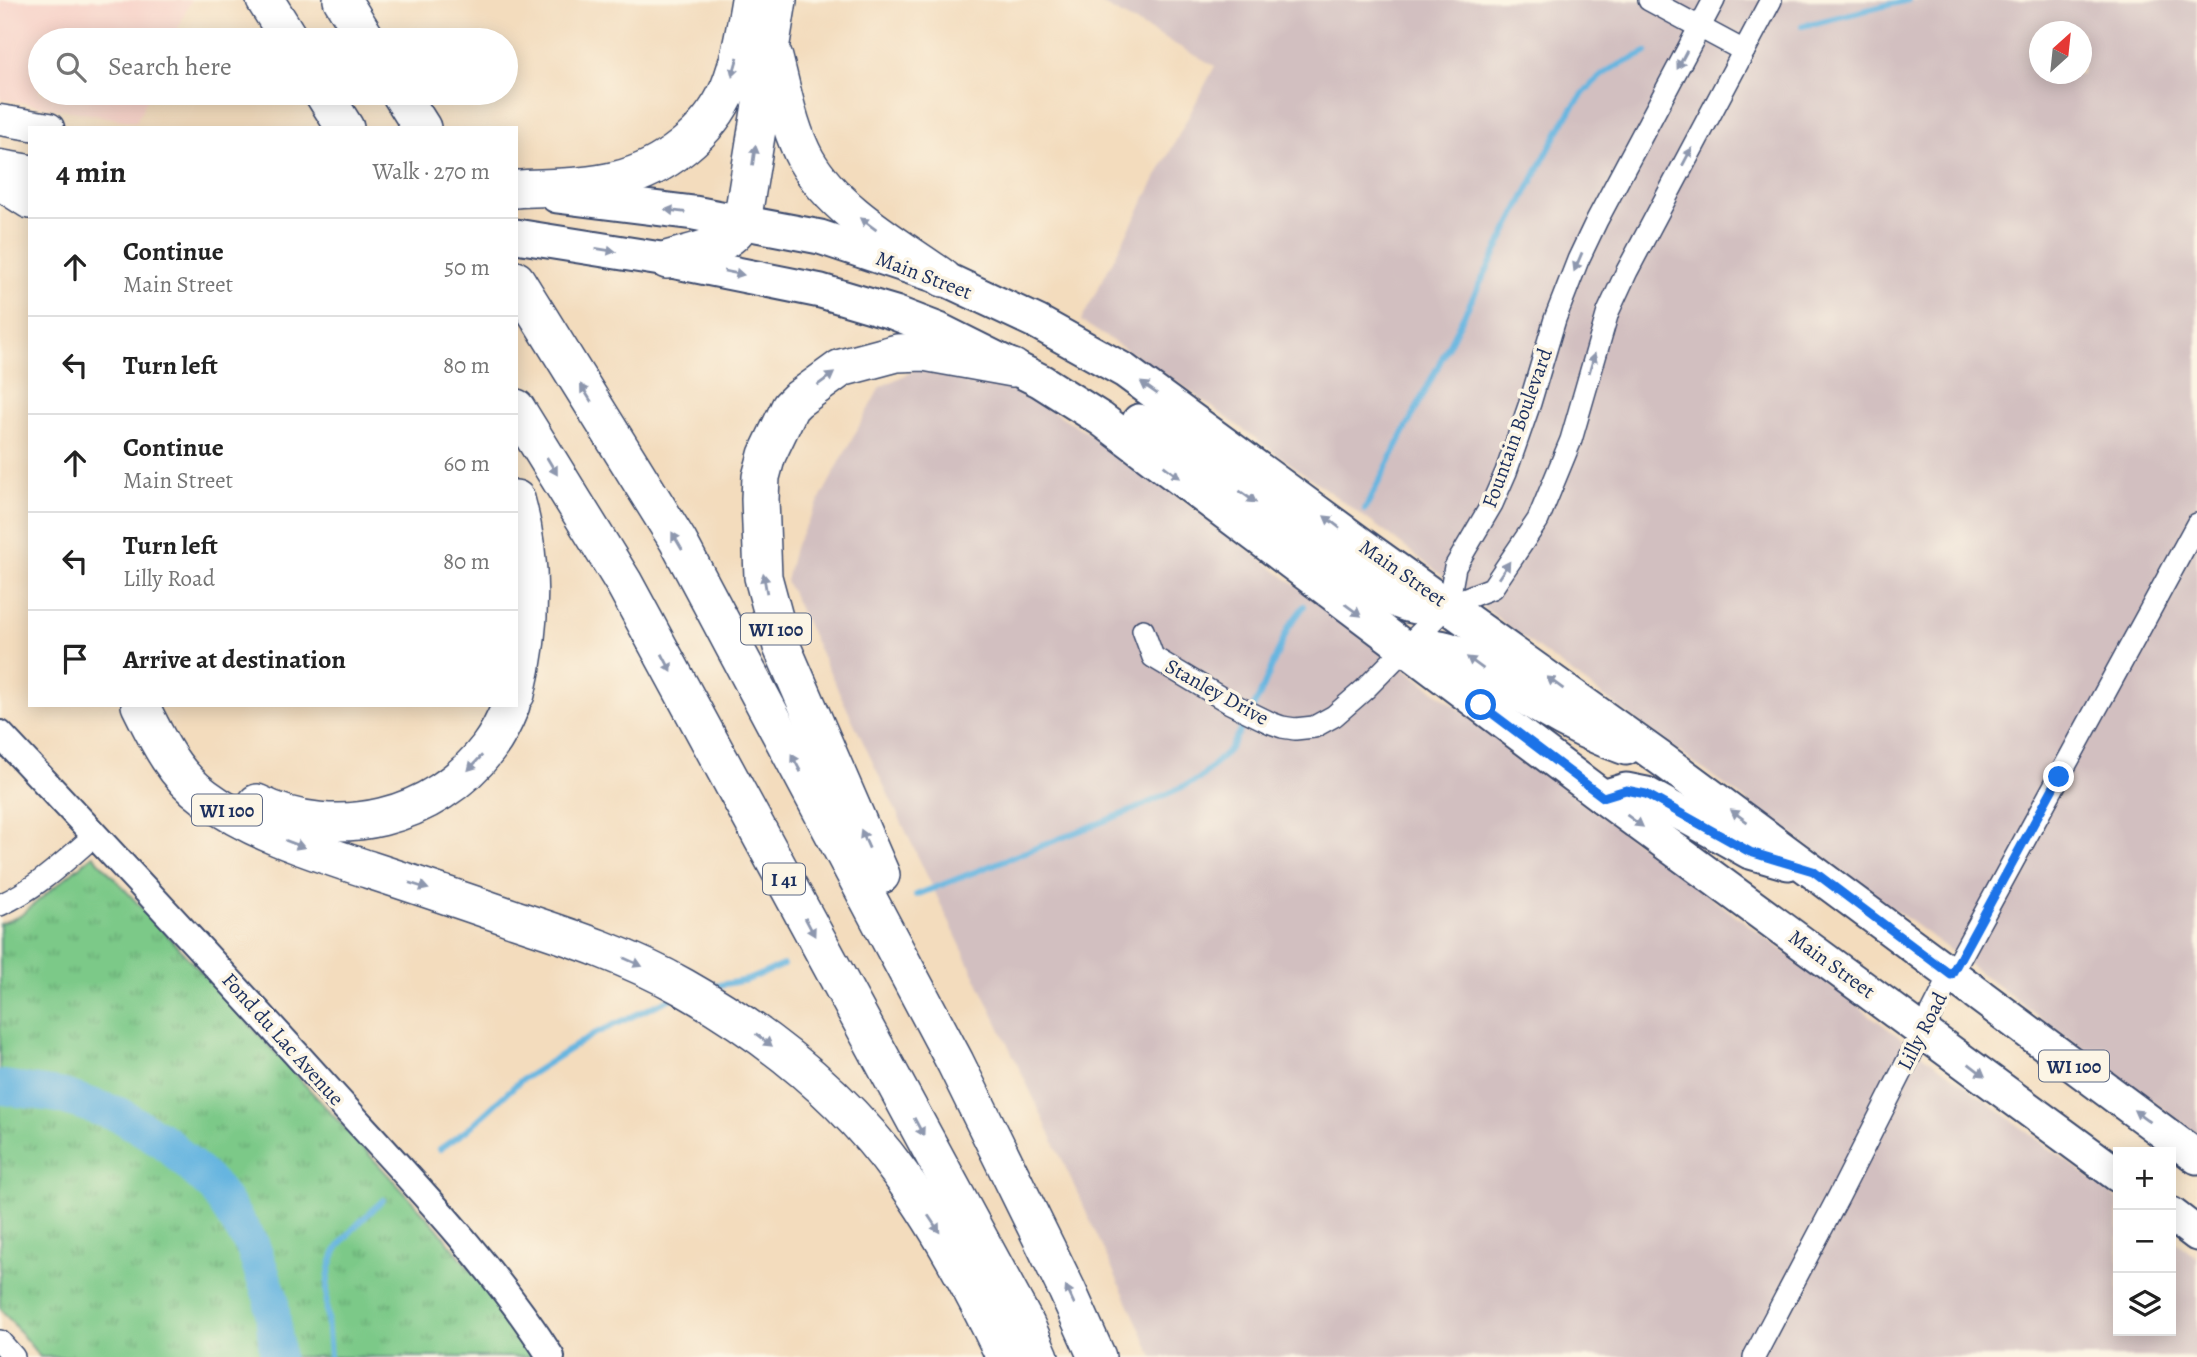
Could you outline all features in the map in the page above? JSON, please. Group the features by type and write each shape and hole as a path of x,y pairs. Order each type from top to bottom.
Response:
{"highway":[{"path":"265,0 282,28"},
{"path":"342,0 360,28"},
{"path":"369,0 381,28"},
{"path":"518,190 592,185 619,180 653,167 670,156 707,122 728,89 737,63 750,0"},
{"path":"667,260 725,241 736,233 743,222 778,0"},
{"path":"770,44 792,126 814,172 844,206 943,278"},
{"path":"408,105 421,126"},
{"path":"413,105 421,126"},
{"path":"0,181 28,199"},
{"path":"518,283 678,541 955,1062 1068,1290 1097,1357"},
{"name":"WI 100","path":"955,1062 915,948 845,795 782,647 763,577 761,477 772,440 790,407 841,368 897,353 924,352 1027,374"},
{"name":"I 41","path":"518,411 624,583 1026,1325 1040,1357"},
{"path":"518,509 526,549 530,598 528,635 518,684"},
{"name":"WI 100","path":"141,707 161,748 192,787 205,798 264,832 594,945 639,964 740,1022 808,1075 859,1125 900,1174 943,1239 1005,1357"},
{"path":"164,707 180,735 194,752 242,795 270,809 300,819 354,823 380,818 427,800 453,784 490,747 510,707"}],"main road":[{"path":"0,120 37,126"},
{"path":"0,165 28,170"},
{"name":"Main Street","path":"518,190 694,213 820,237 943,278 1037,322 1125,371 1664,761 2197,1157"},
{"name":"Main Street","path":"530,238 667,260 821,291 895,313 939,330 1027,374 1101,419 1603,797 2113,1171"},
{"path":"1027,374 1110,400 1397,602 1426,609 1448,605"},
{"path":"1405,647 1427,644 1452,649 1545,712 1597,739 1664,761"},
{"path":"1603,797 1626,790 1646,794 1750,852 1813,871"},
{"path":"2176,1218 2197,1234"}],"street":[{"path":"1649,0 1744,51"},
{"name":"Fountain Boulevard","path":"1448,605 1455,567 1492,504 1506,472 1555,319 1578,260 1714,0"},
{"path":"1448,605 1492,588 1538,520 1571,440 1608,312 1671,186 1771,0"},
{"name":"Lilly Road","path":"1754,1357 1951,975 2197,524"},
{"name":"Stanley Drive","path":"1143,629 1153,657 1230,703 1271,723 1295,729 1314,727 1334,716 1448,605"},
{"name":"Fond du Lac Avenue","path":"0,734 276,1031 478,1256 527,1320 551,1357"},
{"path":"0,905 26,891 94,835"},
{"path":"0,1341 14,1357"}],"shaded area":[{"path":"0,0 191,0 178,28 28,28 28,104 0,99"},
{"path":"1094,0 2197,0 2197,1134 1520,635 1385,532 1183,386 1081,321 1215,66"},
{"path":"35,105 144,105 136,122"},
{"path":"928,364 1004,382 1095,437 1156,480 1558,784 2113,1195 2113,1336 2176,1336 2176,1242 2197,1258 2197,1357 1153,1357 1034,1099 786,581 794,548 880,387"}],"green space":[{"path":"93,855 437,1228 507,1315 533,1357 40,1357 0,1308 0,924 20,916"}],"waterway":[{"path":"1802,26 1908,0"},
{"path":"1365,509 1570,111 1599,78 1646,52"},
{"path":"916,895 1135,809 1199,779 1229,750 1260,695 1288,628 1304,606"},
{"path":"708,987 747,980 783,965"},
{"path":"440,1149 467,1130 520,1081 592,1035 674,997"},
{"path":"0,1087 62,1096 120,1115 165,1142 216,1189 252,1245 271,1298 277,1357"},
{"path":"330,1357 327,1295 333,1258 348,1235 383,1200"}],"route":[{"path":"1481,705 1603,797 1626,790 1646,794 1750,852 1813,871 1951,975 2059,777"}]}
